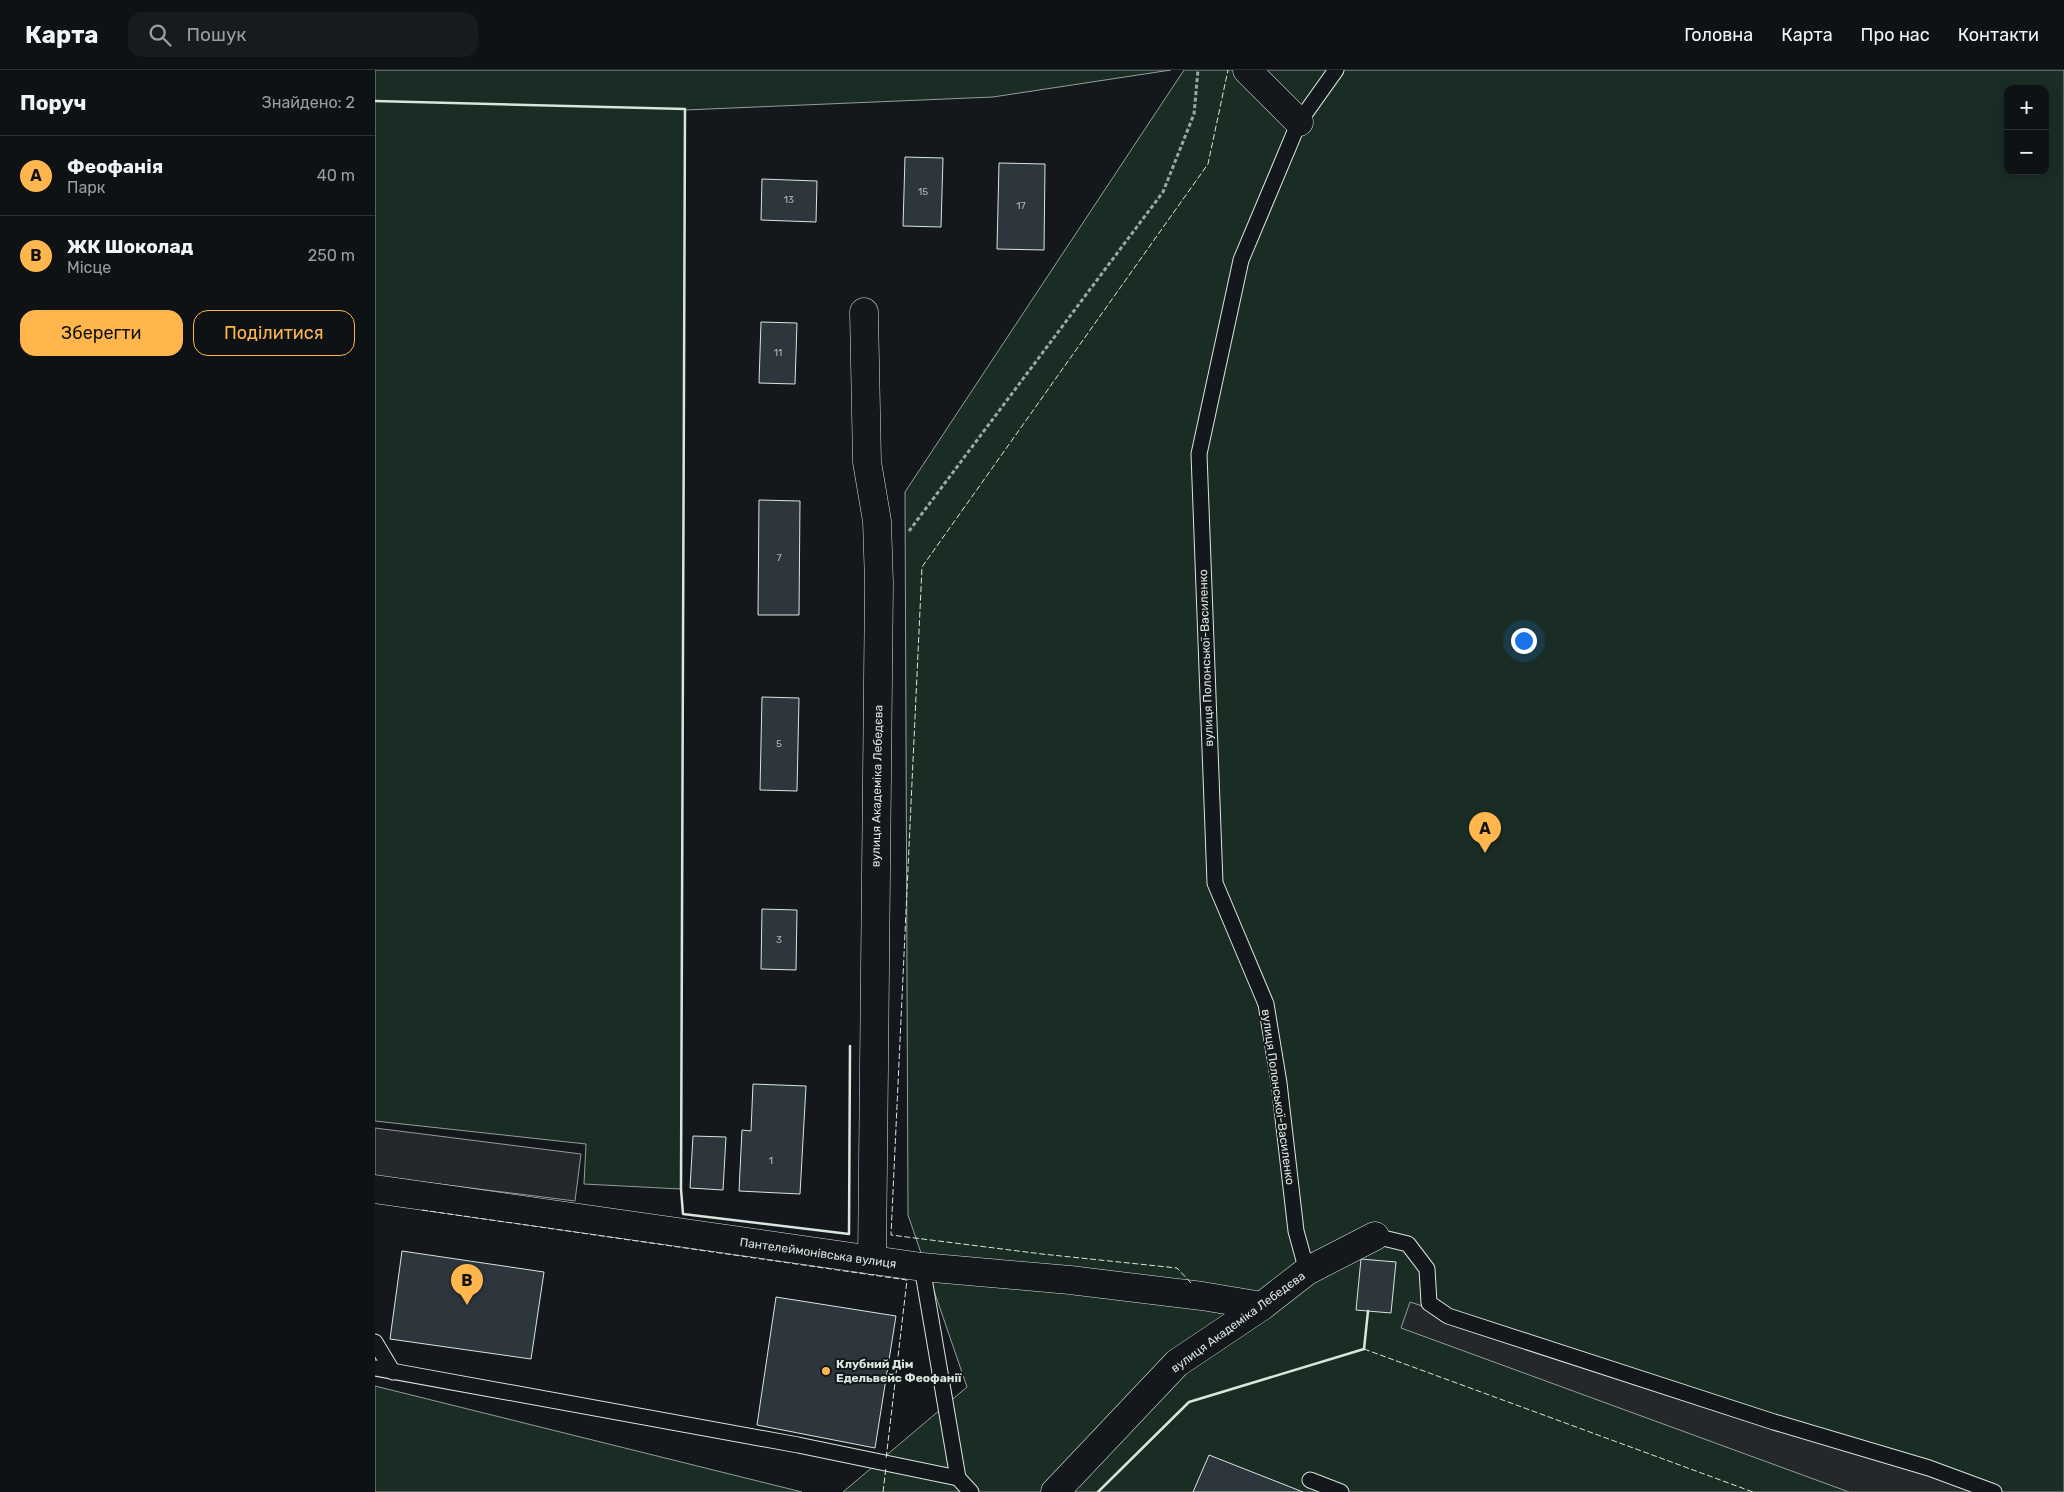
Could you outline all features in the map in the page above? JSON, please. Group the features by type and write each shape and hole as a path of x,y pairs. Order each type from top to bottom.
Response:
{"street":[{"path":"1247,70 1299,122"},
{"name":"вулиця Академіка Лебедєва","path":"864,312 867,462 877,521 879,582 872,1260"},
{"name":"Пантелеймонівська вулиця","path":"375,1189 922,1267 1089,1282 1202,1296 1262,1306"},
{"name":"вулиця Академіка Лебедєва","path":"1055,1492 1177,1363 1262,1306 1307,1271 1375,1236"}],"lane":[{"name":"вулиця Полонської-Василенко","path":"1307,1271 1296,1232 1279,1083 1266,1004 1215,883 1199,454 1241,260 1299,122 1335,70"},
{"path":"1375,1236 1408,1244 1427,1269 1429,1303 1448,1316 1774,1422 1929,1468 1994,1492"},
{"path":"922,1267 958,1478 971,1492"},
{"path":"375,1342 393,1372"},
{"path":"375,1368 798,1445 958,1478"},
{"path":"1310,1480 1341,1492"}],"path":[{"path":"908,533 1163,192 1194,114 1198,70"}],"green space":[{"path":"375,70 1171,70 993,97 685,110 681,1189 584,1184 586,1144 375,1121"},
{"path":"1184,70 2064,70 2064,1492 843,1492 967,1387 908,1215 905,492"},
{"path":"375,1386 802,1492 375,1492"}],"shaded area":[{"path":"375,1128 581,1154 575,1201 375,1176"},
{"path":"1410,1302 1994,1492 1849,1492 1401,1328"}],"building":[{"path":"905,157 943,158 941,227 903,226"},
{"path":"999,163 1045,164 1044,250 997,249"},
{"path":"762,179 817,181 816,222 761,220"},
{"path":"761,322 797,323 795,384 759,383"},
{"path":"759,500 800,501 799,615 758,615"},
{"path":"762,697 799,698 797,791 760,790"},
{"path":"762,909 797,910 796,970 761,969"},
{"path":"753,1084 806,1086 800,1194 739,1191 742,1130 751,1131"},
{"path":"693,1136 726,1137 723,1190 690,1188"},
{"path":"402,1251 544,1272 531,1359 390,1339"},
{"path":"1361,1259 1396,1262 1391,1313 1356,1310"},
{"name":"Клубний Дім Едельвейс Феофанії","path":"776,1297 896,1316 875,1448 757,1425"},
{"path":"1209,1455 1303,1492 1193,1492"}],"fence":[{"path":"1191,1283 1177,1268 1042,1254 891,1235 922,567 1208,164 1228,70"},
{"path":"422,1210 907,1280 886,1459"},
{"path":"1364,1349 1753,1492"},
{"path":"883,1492 886,1467"}],"wall":[{"path":"375,101 685,109 681,1189 683,1214 849,1234 850,1046"},
{"path":"1098,1492 1189,1402 1364,1349 1368,1311"}],"place":[{"name":"Феофанія","path":"1485,853"},
{"name":"ЖК Шоколад","path":"467,1305"},
{"name":"Клубний Дім Едельвейс Феофанії","path":"826,1371"}]}
